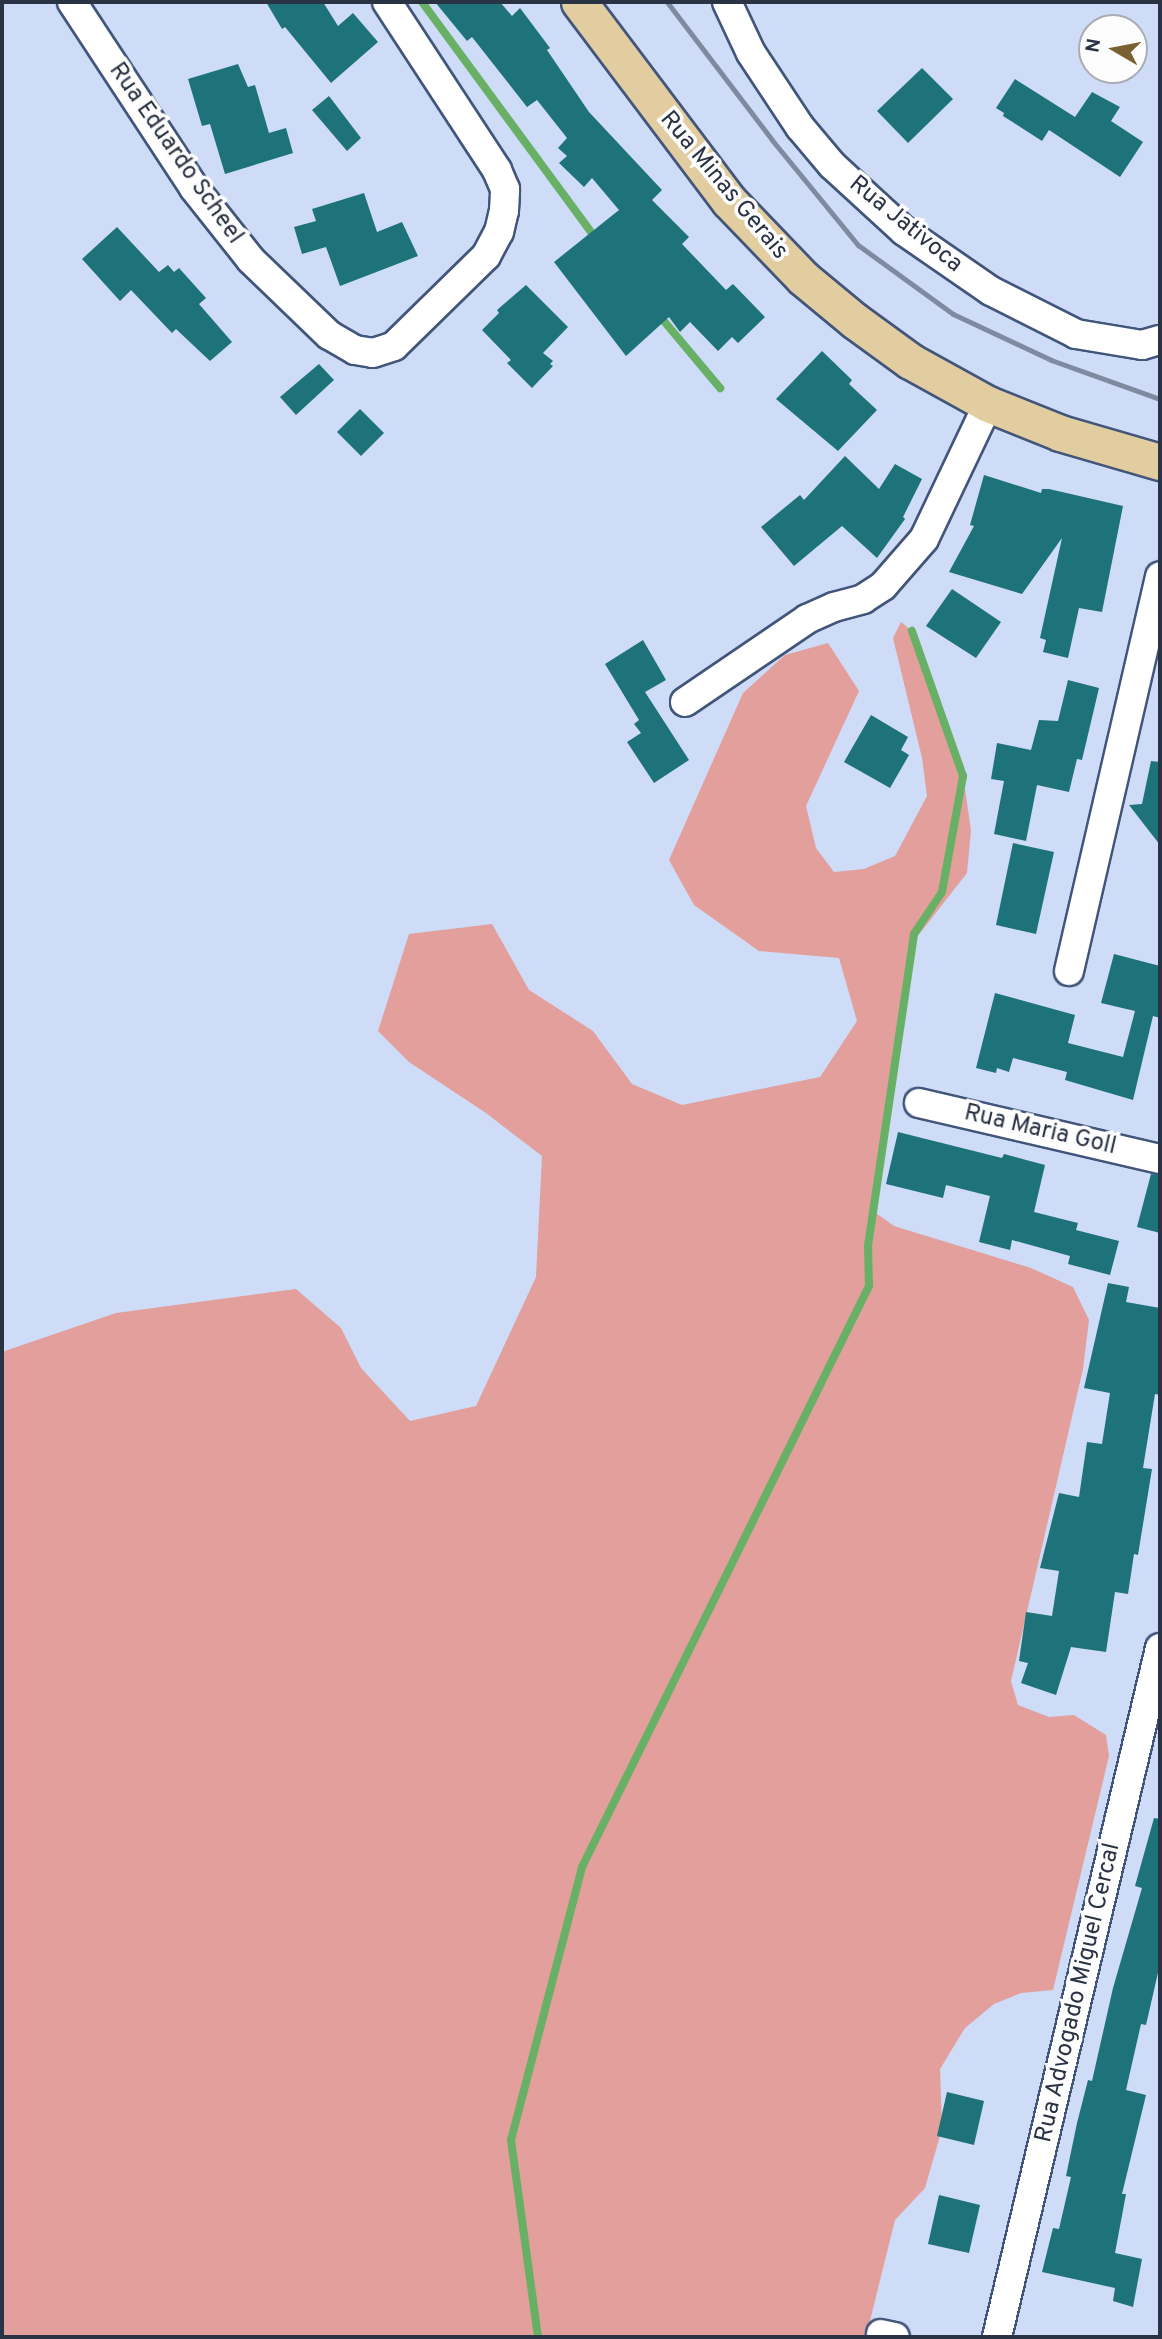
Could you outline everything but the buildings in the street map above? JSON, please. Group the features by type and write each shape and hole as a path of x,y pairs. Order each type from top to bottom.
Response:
{"main road":[{"name":"Rua Minas Gerais","path":"579,2 712,180 786,261 856,321 910,361 988,404 1096,445 1160,463"}],"street":[{"name":"Rua Eduardo Scheel","path":"72,2 194,188 251,260 329,335 355,350 373,353 394,346 486,256 499,232 505,189 497,170 387,2"},
{"name":"Rua Jativoca","path":"727,2 751,52 800,127 832,165 904,231 991,291 1076,334 1142,345 1160,340"},
{"path":"685,702 807,619 834,607 863,599 883,586 924,539 988,404"},
{"path":"1069,971 1160,576"},
{"name":"Rua Maria Goll","path":"919,1103 1160,1159"},
{"name":"Rua Advogado Miguel Cercal","path":"997,2337 1160,1648"}],"shaded area":[{"path":"901,622 912,631 963,776 971,830 967,873 913,942 873,1211 894,1226 1031,1268 1073,1287 1089,1320 1083,1369 1011,1681 1018,1705 1049,1717 1074,1715 1106,1735 1109,1756 1053,1990 1021,1993 994,2004 965,2028 940,2069 942,2129 925,2188 895,2220 866,2337 2,2337 2,1352 116,1313 296,1289 341,1328 361,1368 410,1421 476,1406 536,1277 542,1156 486,1113 409,1062 378,1031 409,934 492,924 529,990 593,1031 632,1084 682,1105 820,1077 857,1021 839,958 759,951 694,905 669,860 743,693 785,655 828,643 859,691 806,806 816,848 834,872 864,869 895,856 927,796 922,758 893,638"}],"waterway":[{"path":"422,2 596,239"},
{"path":"658,314 720,388"},
{"path":"538,2337 511,2140 582,1867 869,1286 868,1246 914,934 942,892 963,776 912,631"}],"railway":[{"path":"667,2 772,140 858,245 953,314 1051,360 1160,399"}]}
